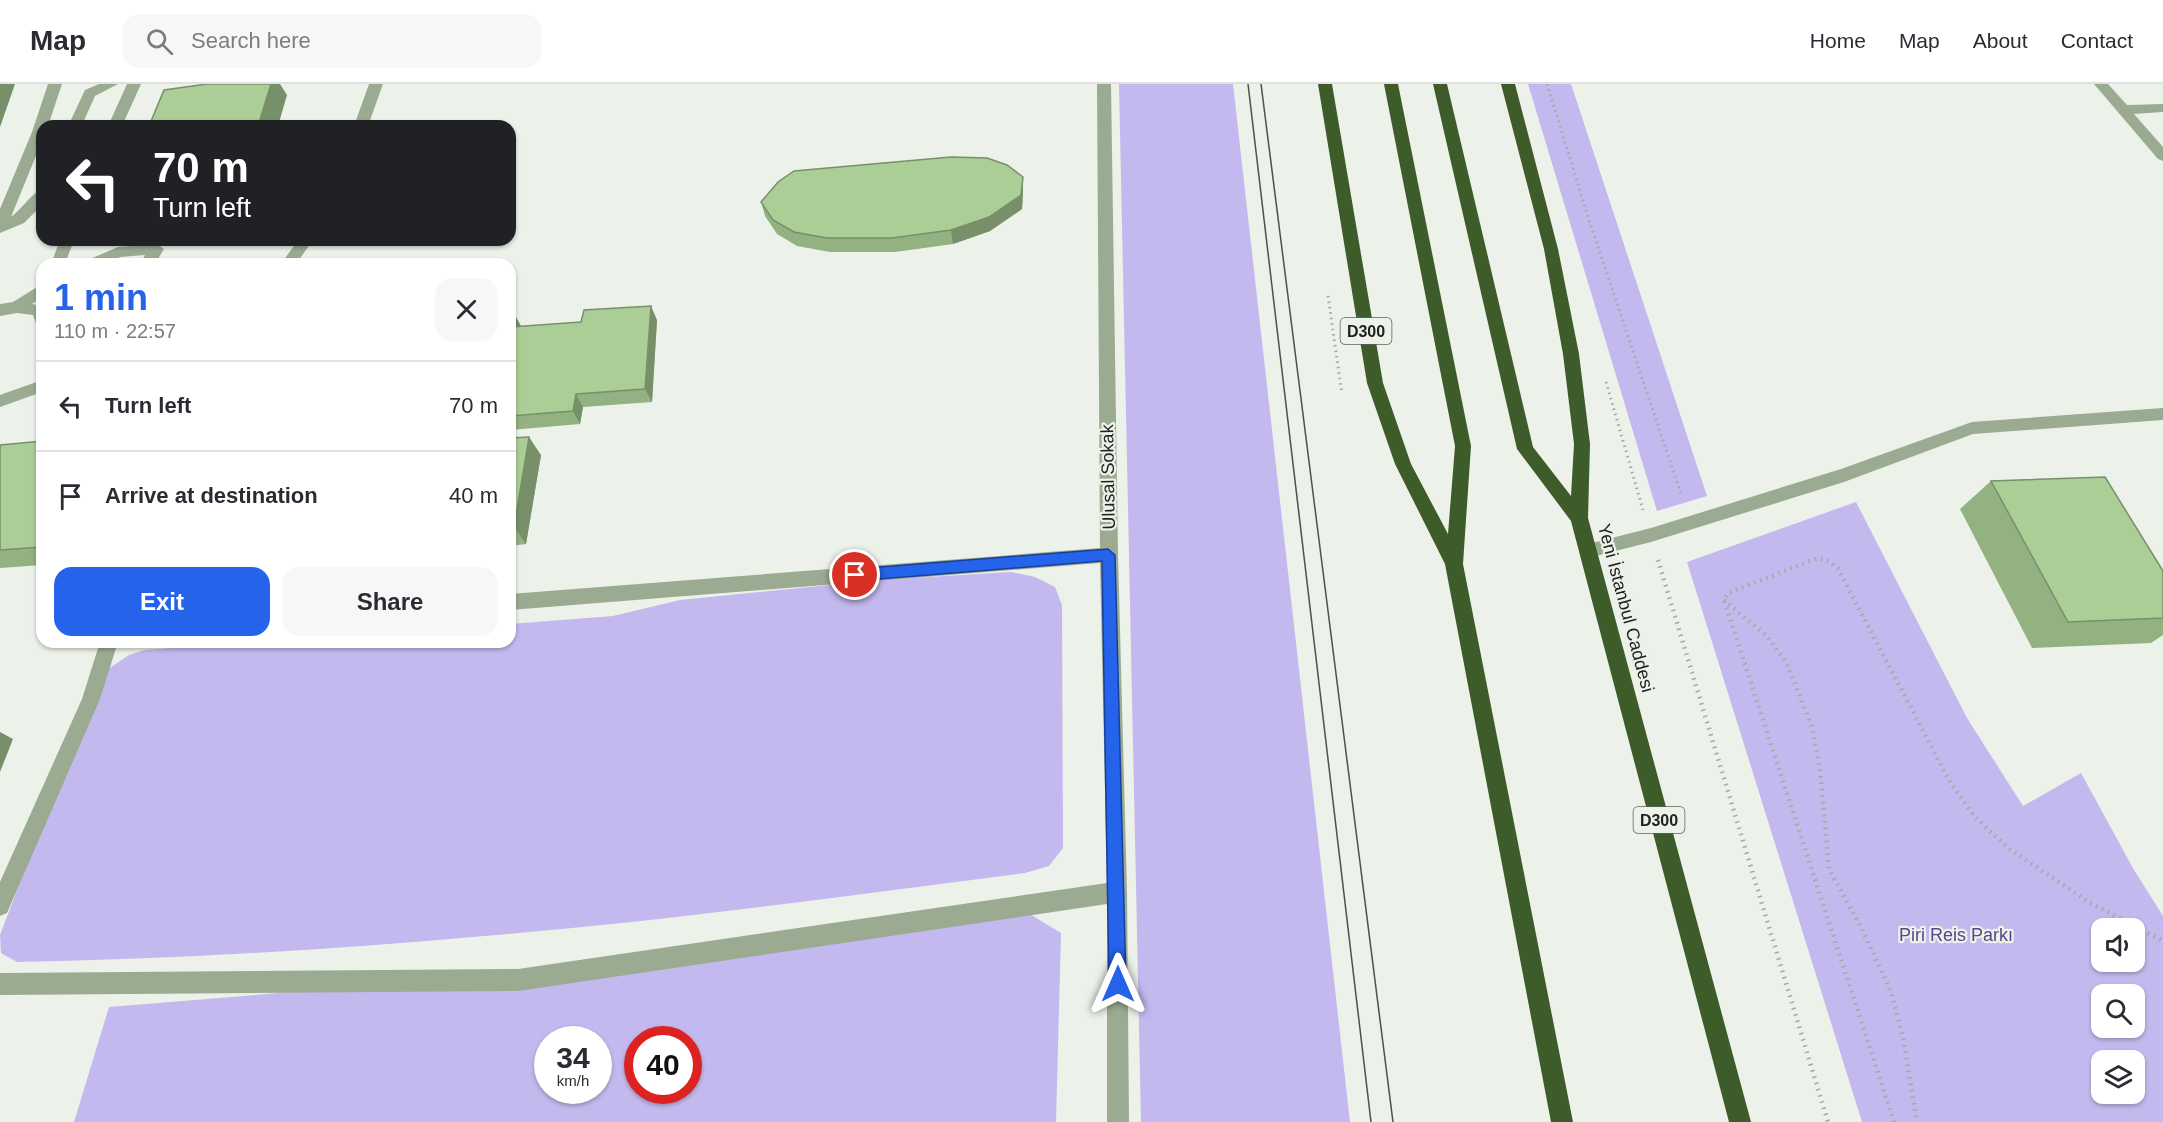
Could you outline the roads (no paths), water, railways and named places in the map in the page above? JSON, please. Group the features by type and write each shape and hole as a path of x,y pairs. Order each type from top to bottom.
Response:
{"highway":[{"name":"D300","path":"1325,84 1375,383 1403,464 1454,564"},
{"name":"D300","path":"1391,84 1463,446 1454,564 1562,1122"},
{"name":"Yeni İstanbul Caddesi","path":"1440,84 1525,448 1579,518 1740,1122"},
{"name":"D300","path":"1508,84 1551,249 1571,354 1582,444 1579,518"}],"street":[{"path":"44,120 55,84"},
{"path":"73,120 93,88 111,84"},
{"path":"118,120 134,84"},
{"path":"363,120 376,84"},
{"name":"Ulusal Sokak","path":"1104,84 1108,555 1117,892 1118,1122"},
{"path":"2101,84 2163,156"},
{"path":"2123,110 2163,108"},
{"path":"0,228 36,142"},
{"path":"0,228 15,223 36,204"},
{"path":"106,258 118,252 157,249 151,258"},
{"path":"0,310 17,307 36,293"},
{"path":"17,307 36,313"},
{"path":"0,401 36,388"},
{"path":"1588,551 1651,536 1844,475 1972,428 2163,414"},
{"path":"516,602 1108,555"},
{"path":"0,906 91,699 107,648"},
{"path":"0,984 518,980 1117,892"}],"tram line":[{"path":"1248,84 1371,1122"},
{"path":"1261,84 1393,1122"}],"park label":[{"name":"Piri Reis Parkı","path":"1956,935"}]}
